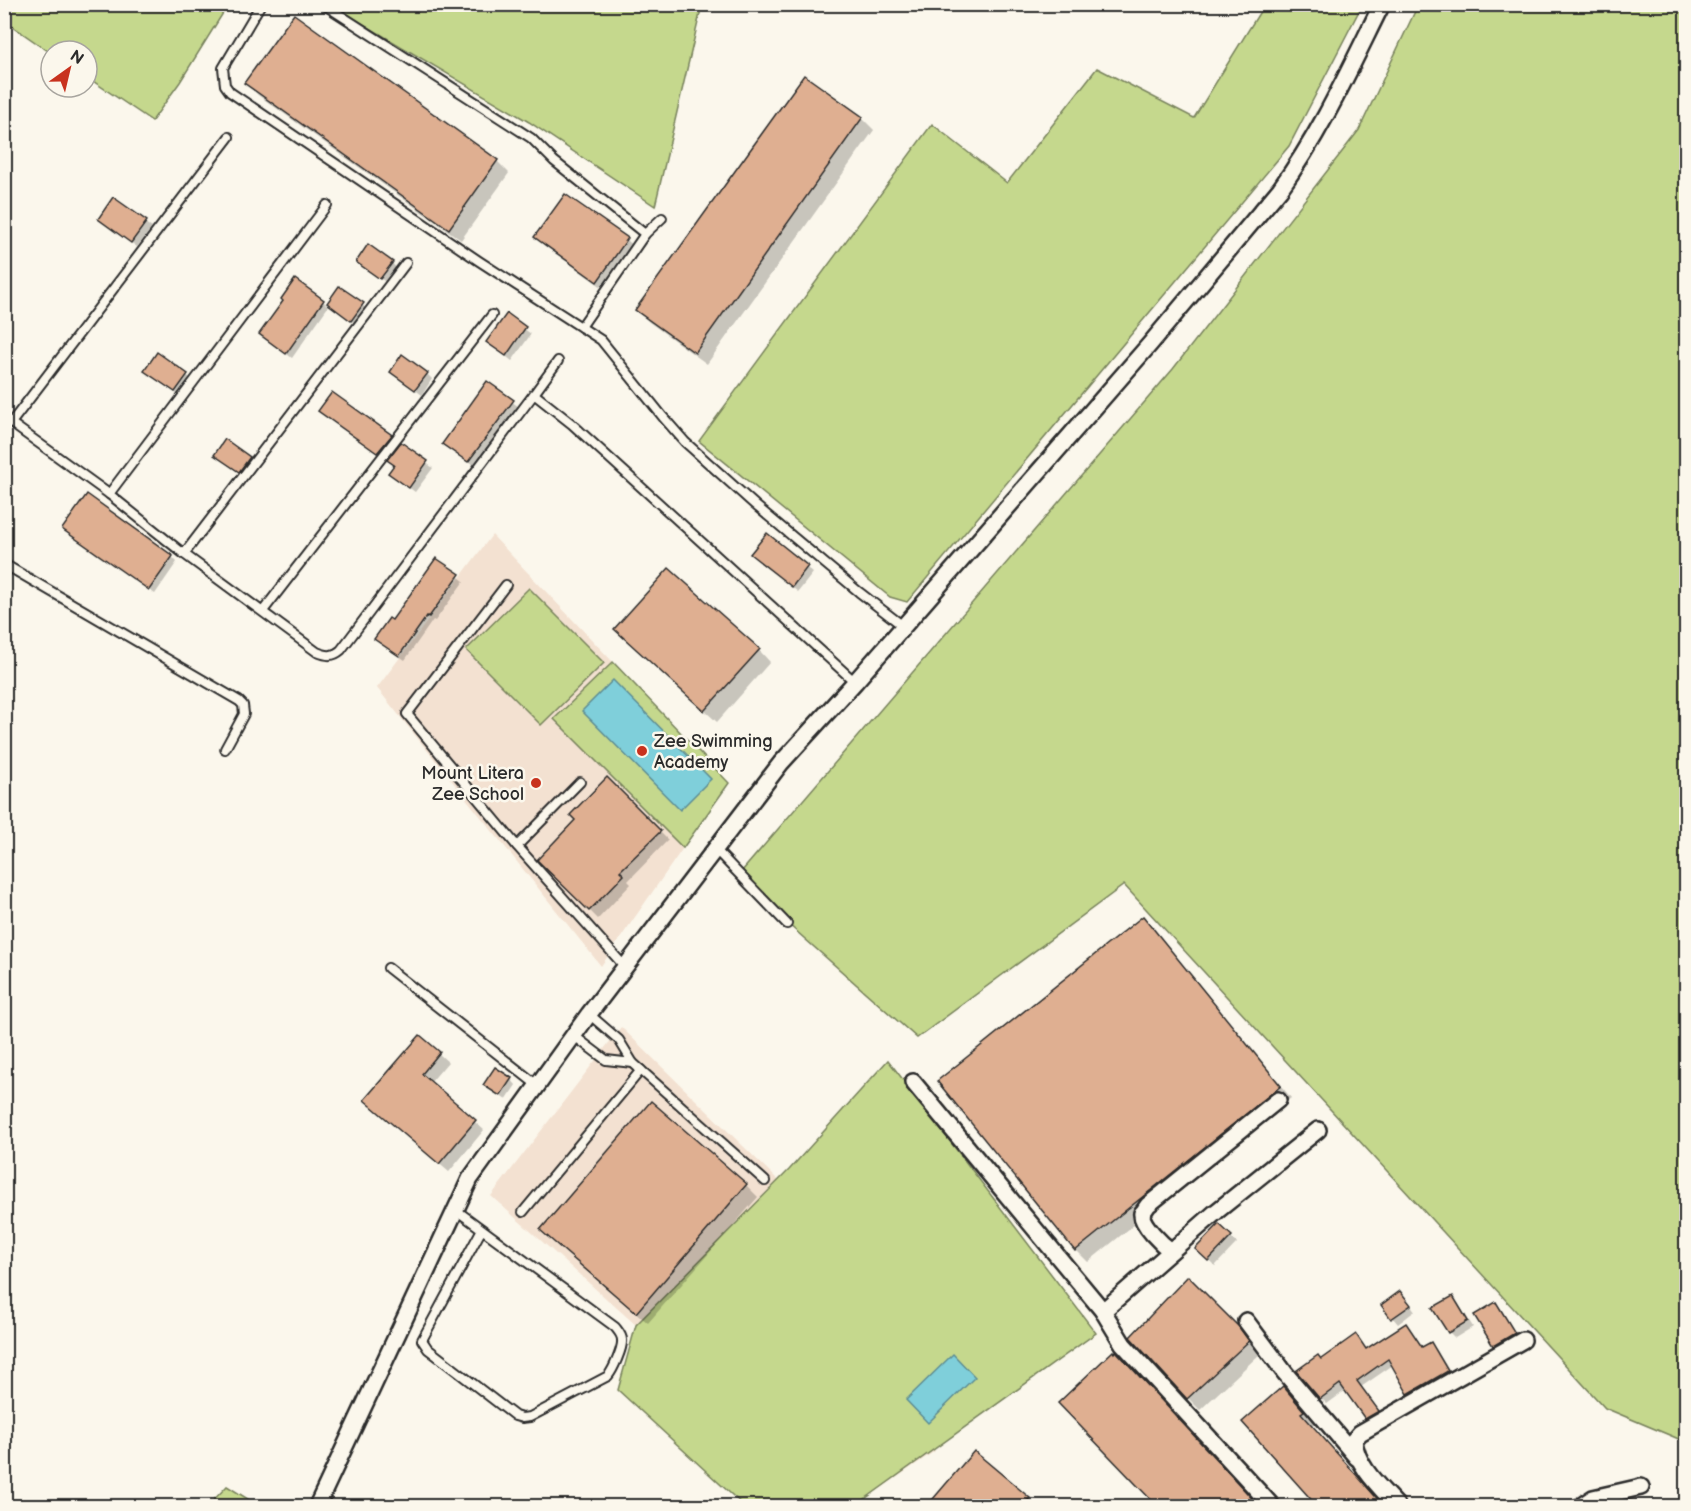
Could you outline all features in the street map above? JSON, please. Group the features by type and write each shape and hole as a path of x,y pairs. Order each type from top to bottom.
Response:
{"street":[{"path":"317,1506 470,1179 573,1035 781,763 855,682 1150,344 1280,189 1317,134 1382,4"},
{"path":"913,1082 1103,1311 1124,1344 1272,1506"},
{"path":"1171,1251 1162,1244 1143,1221 1142,1213 1148,1205 1278,1100"},
{"path":"1103,1311 1217,1211 1318,1130"},
{"path":"1246,1322 1285,1373 1397,1506"},
{"path":"1361,1463 1354,1440 1360,1433 1523,1340"},
{"path":"1581,1506 1593,1498 1641,1488"}],"lane":[{"path":"261,4 223,68 225,85 230,92 479,261 601,340 663,417 694,450 764,512 903,626"},
{"path":"323,4 531,138 554,161 645,234"},
{"path":"229,137 8,420 317,652 327,656 336,654 558,361"},
{"path":"109,494 327,205"},
{"path":"581,327 645,234 662,218"},
{"path":"184,554 406,263"},
{"path":"263,611 492,315"},
{"path":"534,394 572,424 855,682"},
{"path":"4,564 243,705 244,714 225,749"},
{"path":"506,585 407,714 517,846 625,967"},
{"path":"517,846 580,782"},
{"path":"715,849 787,924"},
{"path":"388,968 537,1085"},
{"path":"589,1014 619,1040 633,1063 641,1071 765,1181"},
{"path":"573,1035 606,1060 633,1063"},
{"path":"523,1212 641,1071"},
{"path":"456,1210 482,1229 615,1327 623,1341 608,1376 530,1417 515,1416 428,1350 422,1340 482,1229"}],"shaded area":[{"name":"Mount Litera Zee School","path":"492,535 613,662 554,719 683,848 601,966 377,688"},
{"path":"621,1027 778,1180 935,1451 855,1506 744,1506 618,1390 636,1325 491,1196"}],"green space":[{"path":"5,4 228,5 180,82 152,121 99,85 99,39 39,39 39,45 5,21"},
{"path":"331,5 702,5 655,206 529,122"},
{"path":"1264,5 1362,5 1289,146 907,602 890,597 699,441 932,124 1007,183 1097,68 1194,118"},
{"path":"1418,5 1686,5 1686,1442 1605,1408 1124,885 917,1038 736,878 1173,369 1359,130"},
{"path":"529,588 604,663 541,725 466,650"},
{"name":"Zee Swimming Academy","path":"613,662 729,783 683,848 554,719"},
{"path":"888,1060 1096,1333 855,1506 744,1506 618,1390 636,1325 789,1170"},
{"path":"227,1486 259,1506 208,1506"}],"water":[{"path":"613,680 711,779 680,810 582,711"},
{"path":"953,1354 975,1377 928,1423 906,1400"}],"building":[{"path":"294,14 498,160 449,229 244,83"},
{"path":"804,75 863,117 695,353 635,310"},
{"path":"565,194 628,238 597,282 534,237"},
{"path":"113,197 147,221 131,243 98,219"},
{"path":"368,244 393,262 380,279 356,262"},
{"path":"295,279 324,300 286,354 259,334 283,301 281,299"},
{"path":"339,286 364,303 351,321 327,303"},
{"path":"507,313 526,327 506,356 486,342"},
{"path":"157,352 188,374 175,392 144,371"},
{"path":"402,354 428,373 415,390 390,372"},
{"path":"487,381 514,400 468,462 442,444"},
{"path":"332,392 392,435 377,453 318,411"},
{"path":"225,439 250,457 239,472 214,455"},
{"path":"401,442 428,461 409,488 388,473 394,465 387,460"},
{"path":"87,494 173,556 149,590 62,529"},
{"path":"767,533 808,566 792,587 750,554"},
{"path":"436,558 460,574 399,656 374,639 389,618 392,620"},
{"path":"669,568 760,649 704,711 614,629"},
{"path":"607,777 661,831 620,871 624,875 589,911 537,860 575,820 570,815"},
{"path":"1143,916 1281,1086 1075,1251 937,1081"},
{"path":"420,1035 440,1052 422,1074 476,1120 439,1164 364,1100"},
{"path":"495,1067 512,1078 500,1096 483,1085"},
{"path":"651,1101 747,1184 636,1313 540,1230"},
{"path":"1219,1224 1232,1236 1208,1261 1195,1249"},
{"path":"1188,1276 1239,1327 1249,1341 1187,1399 1130,1337"},
{"path":"1400,1291 1411,1305 1391,1319 1381,1305"},
{"path":"1453,1296 1468,1321 1448,1333 1432,1308"},
{"path":"1496,1302 1515,1333 1493,1346 1474,1315"},
{"path":"1406,1323 1422,1347 1431,1342 1448,1371 1408,1394 1388,1359 1357,1381 1379,1411 1365,1419 1340,1384 1320,1399 1296,1371 1318,1355 1321,1359 1356,1334 1366,1349"},
{"path":"1113,1351 1114,1353 1116,1351 1259,1506 1157,1506 1058,1403"},
{"path":"1283,1386 1304,1411 1301,1413 1384,1506 1317,1506 1242,1422"},
{"path":"974,1451 1030,1498 1022,1506 927,1506"}],"place":[{"name":"Zee Swimming Academy","path":"642,751"},
{"name":"Mount Litera Zee School","path":"536,783"}]}
